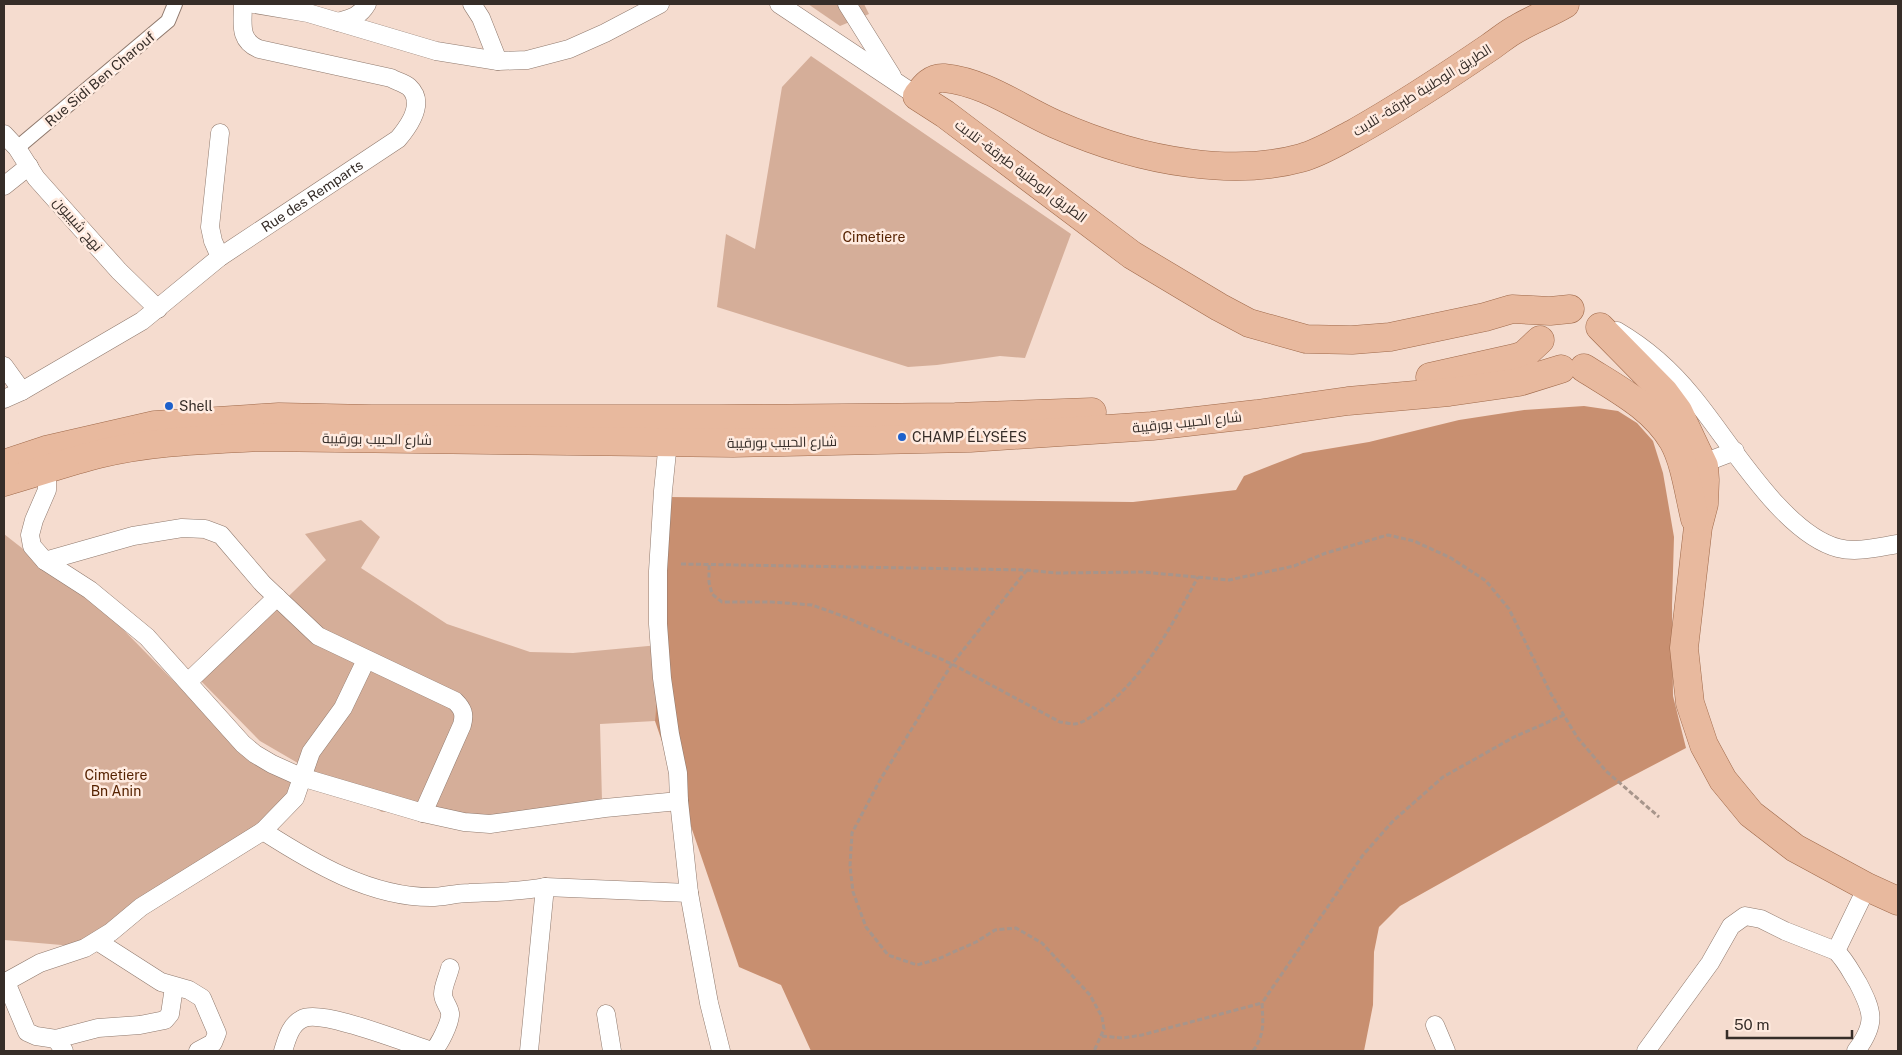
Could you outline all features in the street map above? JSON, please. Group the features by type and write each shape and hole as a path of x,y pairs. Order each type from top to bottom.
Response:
{"main road":[{"name":"الطريق الوطنية طبرقة - تلابت","path":"906,88 943,78 988,90 1055,124 1102,143 1166,160 1207,165 1248,166 1275,164 1303,157 1348,136 1389,113 1518,28 1545,16 1565,4"},
{"name":"الطريق الوطنية طبرقة - تلابت","path":"906,88 945,114 1132,255 1219,307 1250,323 1306,339 1352,340 1390,337 1485,317 1512,309 1550,311 1587,318"},
{"name":"الطريق الوطنية طبرقة - تلابت","path":"945,114 963,98 988,90"},
{"name":"شارع الحبيب بورقيبة","path":"4,464 100,454 146,446 200,440 260,437 669,431 1141,410 1256,399 1346,385 1437,376 1524,355 1541,337 1544,325 1560,311 1587,318"},
{"name":"الطريق الوطنية طبرقة - تلابت","path":"1485,317 1499,320 1541,337"},
{"path":"1573,368 1592,363 1599,355 1602,346 1602,336 1587,318"},
{"path":"1587,318 1664,392 1678,411 1704,466 1704,504 1698,528 1684,648 1690,703 1704,745 1723,780 1751,814 1795,848 1867,887 1898,901"},
{"path":"1541,337 1546,358 1552,364 1573,368 1631,397 1644,407 1673,441 1698,528"},
{"name":"شارع الحبيب بورقيبة","path":"669,431 733,444 970,438 1152,426 1348,401 1450,392 1519,382 1573,368"},
{"name":"شارع الحبيب بورقيبة","path":"4,482 47,460"}],"street":[{"name":"Rue Sidi Ben Charouf","path":"17,148 168,21 175,4"},
{"name":"Rue des Remparts","path":"4,400 142,321 220,256 398,139 408,127 416,105 414,96 408,86 391,78 252,46 245,40 243,4"},
{"path":"254,4 308,13 436,52 498,61 526,60 568,49 605,33 660,4"},
{"path":"338,22 355,17 362,12 367,4"},
{"path":"472,4 481,18 498,61"},
{"path":"779,4 906,88"},
{"path":"847,4 906,88"},
{"path":"220,133 210,227 213,241 220,256"},
{"name":"نهج شيبيون","path":"4,134 17,148 36,178 119,272 158,309"},
{"path":"4,186 29,166"},
{"path":"1587,318 1628,338 1661,363 1691,395 1788,518 1812,537 1832,546 1852,551 1898,544"},
{"path":"4,366 22,391"},
{"path":"669,431 658,571 658,624 662,678 678,773 679,801 689,893 709,1003 721,1051"},
{"path":"1704,466 1714,459 1735,451"},
{"path":"47,460 47,490 34,520 30,535 32,546 45,561 90,590 147,637 249,749 272,764 301,777 422,813 464,822 490,824 605,808 679,801"},
{"path":"45,561 133,536 182,528 205,529 221,535 263,584 318,636 455,700 462,708 464,716 462,725 422,813"},
{"path":"188,682 277,597"},
{"path":"174,987 170,1014 165,1020 140,1025 98,1028 60,1045 27,1032 5,982 40,963 85,948 97,941 141,907 263,831 294,798 311,752 343,708 366,660"},
{"path":"263,831 298,853 324,866 380,889 432,898 460,893 532,890 544,887 689,893"},
{"path":"529,1051 544,887"},
{"path":"1836,951 1867,887"},
{"path":"1646,1051 1710,963 1731,926 1745,916 1761,919 1785,931 1836,951 1844,960 1870,1006 1871,1022 1864,1041 1856,1051"},
{"path":"97,941 161,982 189,990 202,998 217,1033 213,1043 200,1051"},
{"path":"283,1051 291,1028 304,1017 310,1017 335,1020 358,1026 432,1051 437,1047 449,1019 450,1012 443,992 450,968"},
{"path":"606,1014 612,1051"},
{"path":"1435,1025 1446,1051"}],"path":[{"path":"681,564 1027,570 1057,573 1142,572 1229,580 1294,566 1326,553 1388,535 1414,541 1451,558 1486,581 1508,609 1551,694 1577,737 1606,772 1659,817"},
{"path":"709,565 709,582 712,594 722,602 772,602 812,605 848,618 952,664 1060,722 1075,724 1090,718 1109,704 1132,680 1170,628 1198,577"},
{"path":"1027,570 952,664 880,780 852,833 850,866 853,892 866,927 888,955 917,965 946,956 976,942 995,930 1016,928 1042,943 1090,995 1102,1017 1104,1028 1094,1051"},
{"path":"1253,1051 1260,1041 1263,1028 1262,1003 1362,855 1393,820 1442,777 1514,738 1564,715"},
{"path":"1102,1036 1123,1038 1142,1035 1262,1003"}],"green space":[{"path":"808,4 864,4 869,14 840,26"},
{"name":"Cimetiere","path":"811,56 1071,234 1025,358 1000,356 908,367 717,307 726,234 755,249 782,87"},
{"path":"361,520 380,537 361,568 447,624 530,652 573,653 659,645 655,721 600,724 602,801 489,819 429,810 382,812 260,741 201,681 326,560 305,534"},
{"name":"Cimetiere Bn Anin","path":"4,534 108,614 247,756 298,786 269,817 99,932 73,946 4,940"}],"shaded area":[{"path":"1584,406 1618,411 1637,423 1653,441 1663,473 1674,537 1672,605 1673,696 1686,748 1623,781 1400,906 1379,927 1374,952 1373,1005 1364,1051 811,1051 781,985 739,967 655,721 667,497 1133,502 1236,490 1244,476 1303,453 1369,442 1459,420 1524,410"}],"place":[{"name":"Shell","path":"169,406"},
{"name":"CHAMP ÉLYSÉES","path":"902,437"}]}
